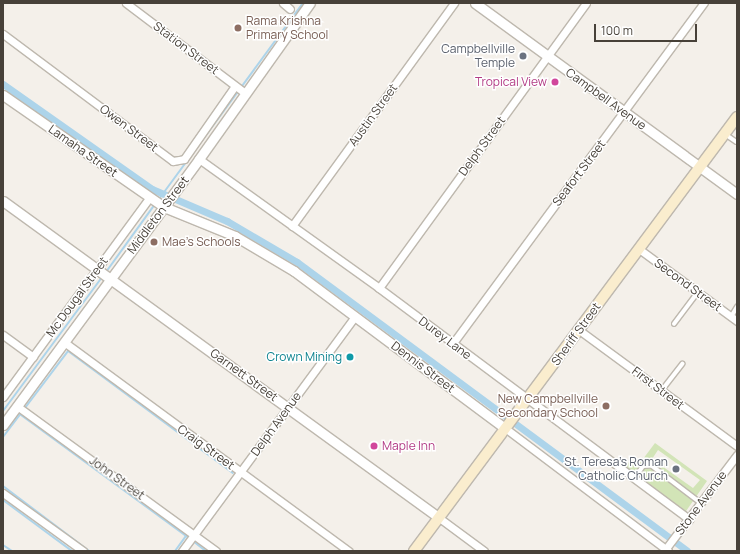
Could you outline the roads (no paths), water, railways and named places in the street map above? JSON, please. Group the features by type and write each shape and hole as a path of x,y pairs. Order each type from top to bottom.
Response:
{"main road":[{"name":"Sheriff Street","path":"414,551 737,117"}],"street":[{"name":"Station Street","path":"126,3 245,93"},
{"path":"283,3 290,9"},
{"name":"Middleton Street","path":"3,425 19,406 164,204 175,192 310,3"},
{"name":"Austin Street","path":"292,226 454,3"},
{"name":"Campbell Avenue","path":"475,3 737,194"},
{"name":"Delph Street","path":"379,288 586,3"},
{"name":"Seafort Street","path":"453,343 704,3"},
{"name":"Owen Street","path":"3,34 173,161 184,159 236,86"},
{"name":"Lamaha Street","path":"3,95 151,198 164,204"},
{"name":"Durey Lane","path":"199,159 379,288 527,400 689,519"},
{"name":"Mc Dougal Street","path":"3,397 151,198"},
{"name":"Garnett Street","path":"3,201 484,551"},
{"name":"Dennis Street","path":"164,204 235,236 294,271 666,550"},
{"name":"Second Street","path":"639,249 734,319"},
{"name":"Delph Avenue","path":"182,551 289,408 355,316"},
{"name":"First Street","path":"579,330 737,446"},
{"path":"3,335 33,357"},
{"name":"Craig Street","path":"64,342 349,551"},
{"name":"John Street","path":"19,406 192,538 216,551"},
{"name":"Stone Avenue","path":"666,550 737,455"},
{"path":"3,493 83,551"}],"lane":[{"path":"724,133 737,142"},
{"path":"674,324 698,292"},
{"path":"734,319 737,307"},
{"path":"662,391 682,364"},
{"path":"634,479 643,466 651,465 701,503"}],"waterway":[{"path":"159,199 303,3"},
{"path":"3,84 152,189 227,221 297,262 687,551"},
{"path":"106,272 155,204"},
{"path":"3,411 102,277"},
{"path":"3,437 68,351 233,473"},
{"path":"21,415 189,538"},
{"path":"3,486 89,551"},
{"path":"3,500 72,551"},
{"path":"175,551 186,536"},
{"path":"193,541 206,551"},
{"path":"3,545 12,551"}],"place":[{"name":"Rama Krishna Primary School","path":"238,28"},
{"name":"Campbellville Temple","path":"523,56"},
{"name":"Tropical View","path":"555,82"},
{"name":"Mae's Schools","path":"154,242"},
{"name":"Crown Mining","path":"350,357"},
{"name":"New Campbellville Secondary School","path":"606,406"},
{"name":"Maple Inn","path":"374,446"},
{"name":"St. Teresa's Roman Catholic Church","path":"676,469"}]}
